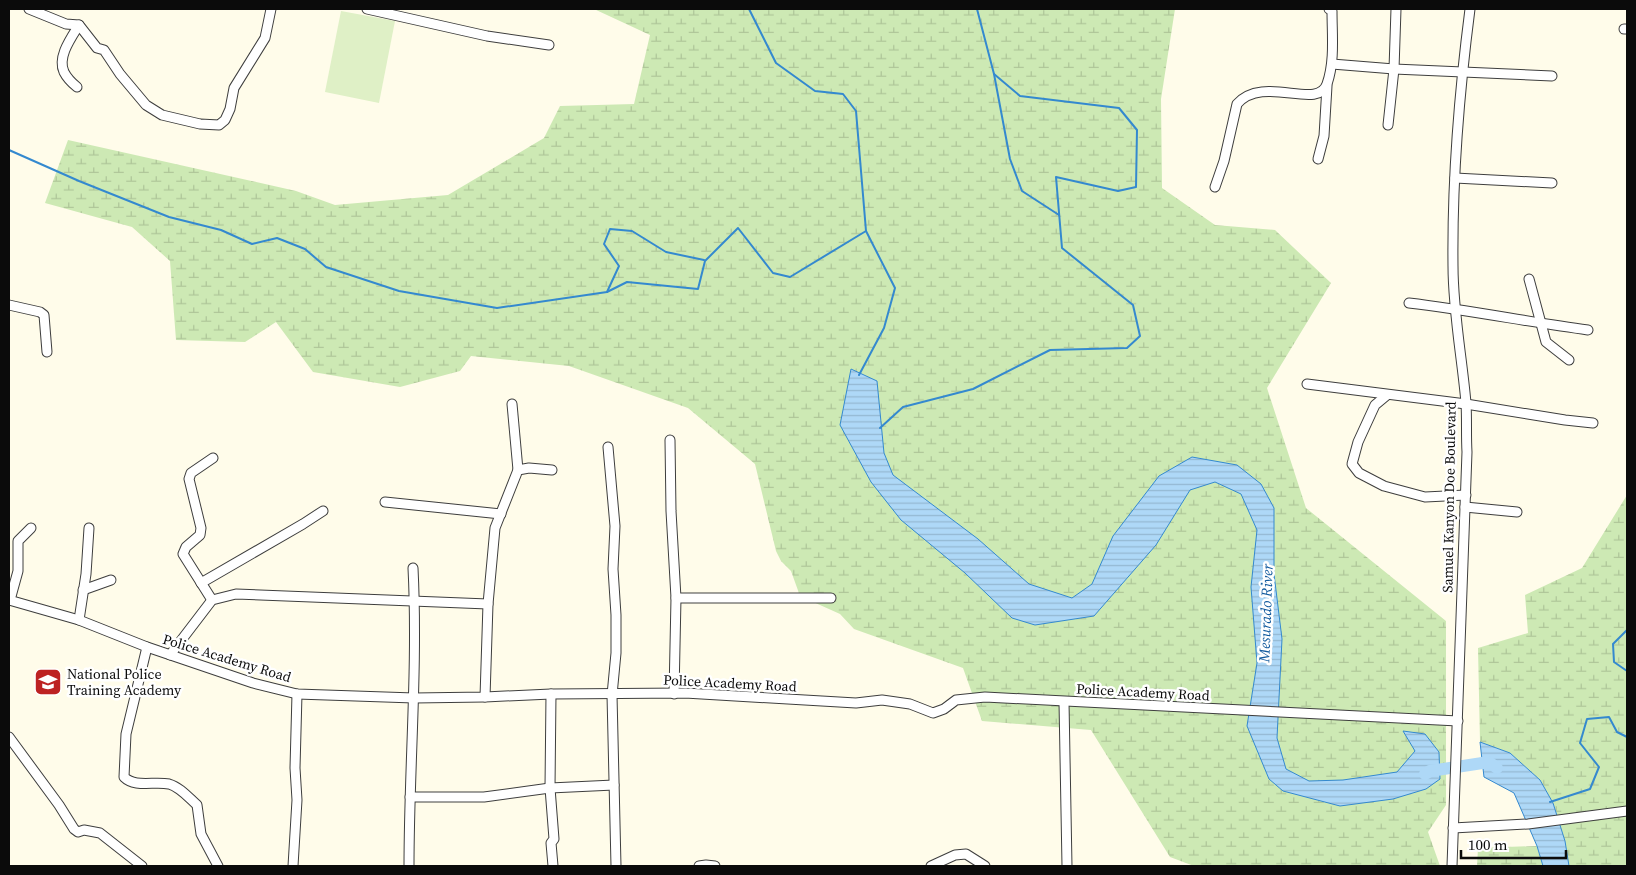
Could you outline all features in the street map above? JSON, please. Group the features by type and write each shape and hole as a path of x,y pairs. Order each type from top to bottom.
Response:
{"street":[{"path":"29,9 66,24 79,25 98,48 104,50 120,74 146,105 162,115 200,124 219,125 225,120 230,109 234,88 265,38 271,9"},
{"path":"366,9 487,36 549,45"},
{"path":"1318,159 1324,136 1327,86 1332,64 1332,11 1329,9"},
{"path":"1388,125 1394,69 1396,9"},
{"name":"Samuel Kanyon Doe Boulevard","path":"1452,866 1466,495 1466,404 1455,309 1453,267 1455,178 1462,71 1470,9"},
{"path":"77,87 65,74 62,61 70,40 79,25"},
{"path":"1332,64 1394,69 1552,76"},
{"path":"1215,187 1224,161 1236,104 1243,97 1260,91 1276,91 1307,96 1316,94 1327,86"},
{"path":"1455,178 1552,183"},
{"path":"1529,279 1546,342 1569,360"},
{"path":"1408,303 1588,330"},
{"path":"9,306 40,312 44,315 46,352"},
{"path":"1307,384 1466,404 1565,420 1593,422"},
{"path":"1387,395 1375,405 1358,442 1352,464 1359,473 1384,486 1425,497 1466,495"},
{"path":"485,698 488,604 495,528 518,470 512,404"},
{"path":"670,440 671,510 676,598 674,694"},
{"path":"608,447 615,526 613,569 616,652 612,695 616,866"},
{"path":"212,600 183,554 186,547 200,535 201,528 189,479 191,473 213,458"},
{"path":"518,470 529,468 552,470"},
{"path":"385,502 501,514"},
{"path":"1465,507 1517,512"},
{"path":"201,582 323,511"},
{"path":"9,600 18,571 18,541 31,528"},
{"path":"79,620 89,528"},
{"path":"410,866 415,601 413,568"},
{"path":"83,590 111,580"},
{"path":"170,655 212,600 236,594 488,604"},
{"path":"676,598 831,598"},
{"name":"Police Academy Road","path":"9,600 79,620 147,647 253,683 297,694 414,698 485,698 551,694 674,694 856,703 882,700 910,704 933,713 944,709 956,700 985,697 1366,718 1458,721"},
{"path":"147,647 126,734 124,777 129,782 169,784 179,789 197,805 201,834 218,866"},
{"path":"293,866 297,800 295,768 297,694"},
{"path":"551,694 550,788 554,839 551,843 553,866"},
{"path":"1064,702 1067,866"},
{"path":"9,737 59,805 74,829 78,832 84,830 100,833 142,866"},
{"path":"410,798 484,797 550,788 614,785"},
{"path":"1453,828 1528,824 1627,812"},
{"path":"931,866 955,855 966,854 976,864 985,866"},
{"path":"699,866 715,866"}],"green space":[{"path":"594,9 1175,9 1161,99 1162,188 1215,225 1275,230 1331,283 1267,388 1306,508 1446,621 1446,805 1428,832 1440,866 1194,866 1170,857 1091,730 982,721 963,668 854,629 840,614 800,596 791,571 781,561 776,551 755,464 688,408 569,366 471,356 460,371 400,387 313,372 276,322 245,342 176,340 170,261 132,227 45,203 68,140 296,191 335,205 448,195 544,138 560,106 634,104 650,35"},
{"path":"341,11 395,21 379,103 325,92"},
{"path":"1627,495 1627,866 1569,866 1565,841 1553,803 1540,780 1510,753 1480,742 1478,648 1528,633 1525,595 1582,568"},
{"path":"1537,846 1543,866 1477,866 1478,848"}],"water":[{"path":"851,369 877,381 884,453 893,475 978,539 1029,584 1072,598 1092,584 1113,536 1159,476 1192,457 1237,465 1261,484 1274,508 1274,574 1282,639 1277,738 1286,769 1309,781 1343,780 1397,772 1415,751 1403,731 1425,734 1439,752 1440,779 1426,789 1393,799 1340,806 1283,791 1269,779 1247,726 1257,663 1251,587 1257,530 1241,494 1215,482 1190,490 1156,545 1094,616 1035,625 1012,618 965,573 901,520 871,482 840,425"},
{"path":"1480,742 1510,753 1540,780 1553,803 1565,841 1569,866 1543,866 1537,846 1514,793 1484,777"}],"waterway":[{"path":"749,9 776,63 815,91 843,94 856,111 866,231 895,288 884,328 859,375"},
{"path":"880,428 903,407 973,389 1050,350 1127,348 1140,336 1133,305 1062,248 1056,177 1118,191 1136,187 1137,130 1119,108 1020,96 994,74 977,9"},
{"path":"994,74 1010,159 1022,191 1059,215"},
{"path":"9,150 79,181 169,217 221,230 252,244 277,238 305,249 326,267 399,291 497,308 607,292 627,282 698,289 705,261 738,228 773,273 790,277 866,231"},
{"path":"607,292 619,266 604,244 610,229 632,231 666,252 704,260"},
{"path":"1627,630 1613,644 1614,662 1627,671"},
{"path":"1550,802 1590,789 1599,767 1580,743 1587,719 1609,717 1617,732 1627,737"},
{"name":"Mesurado River","path":"1425,774 1430,771 1489,762 1497,768"}],"place":[{"name":"National Police Training Academy","path":"48,682"}]}
